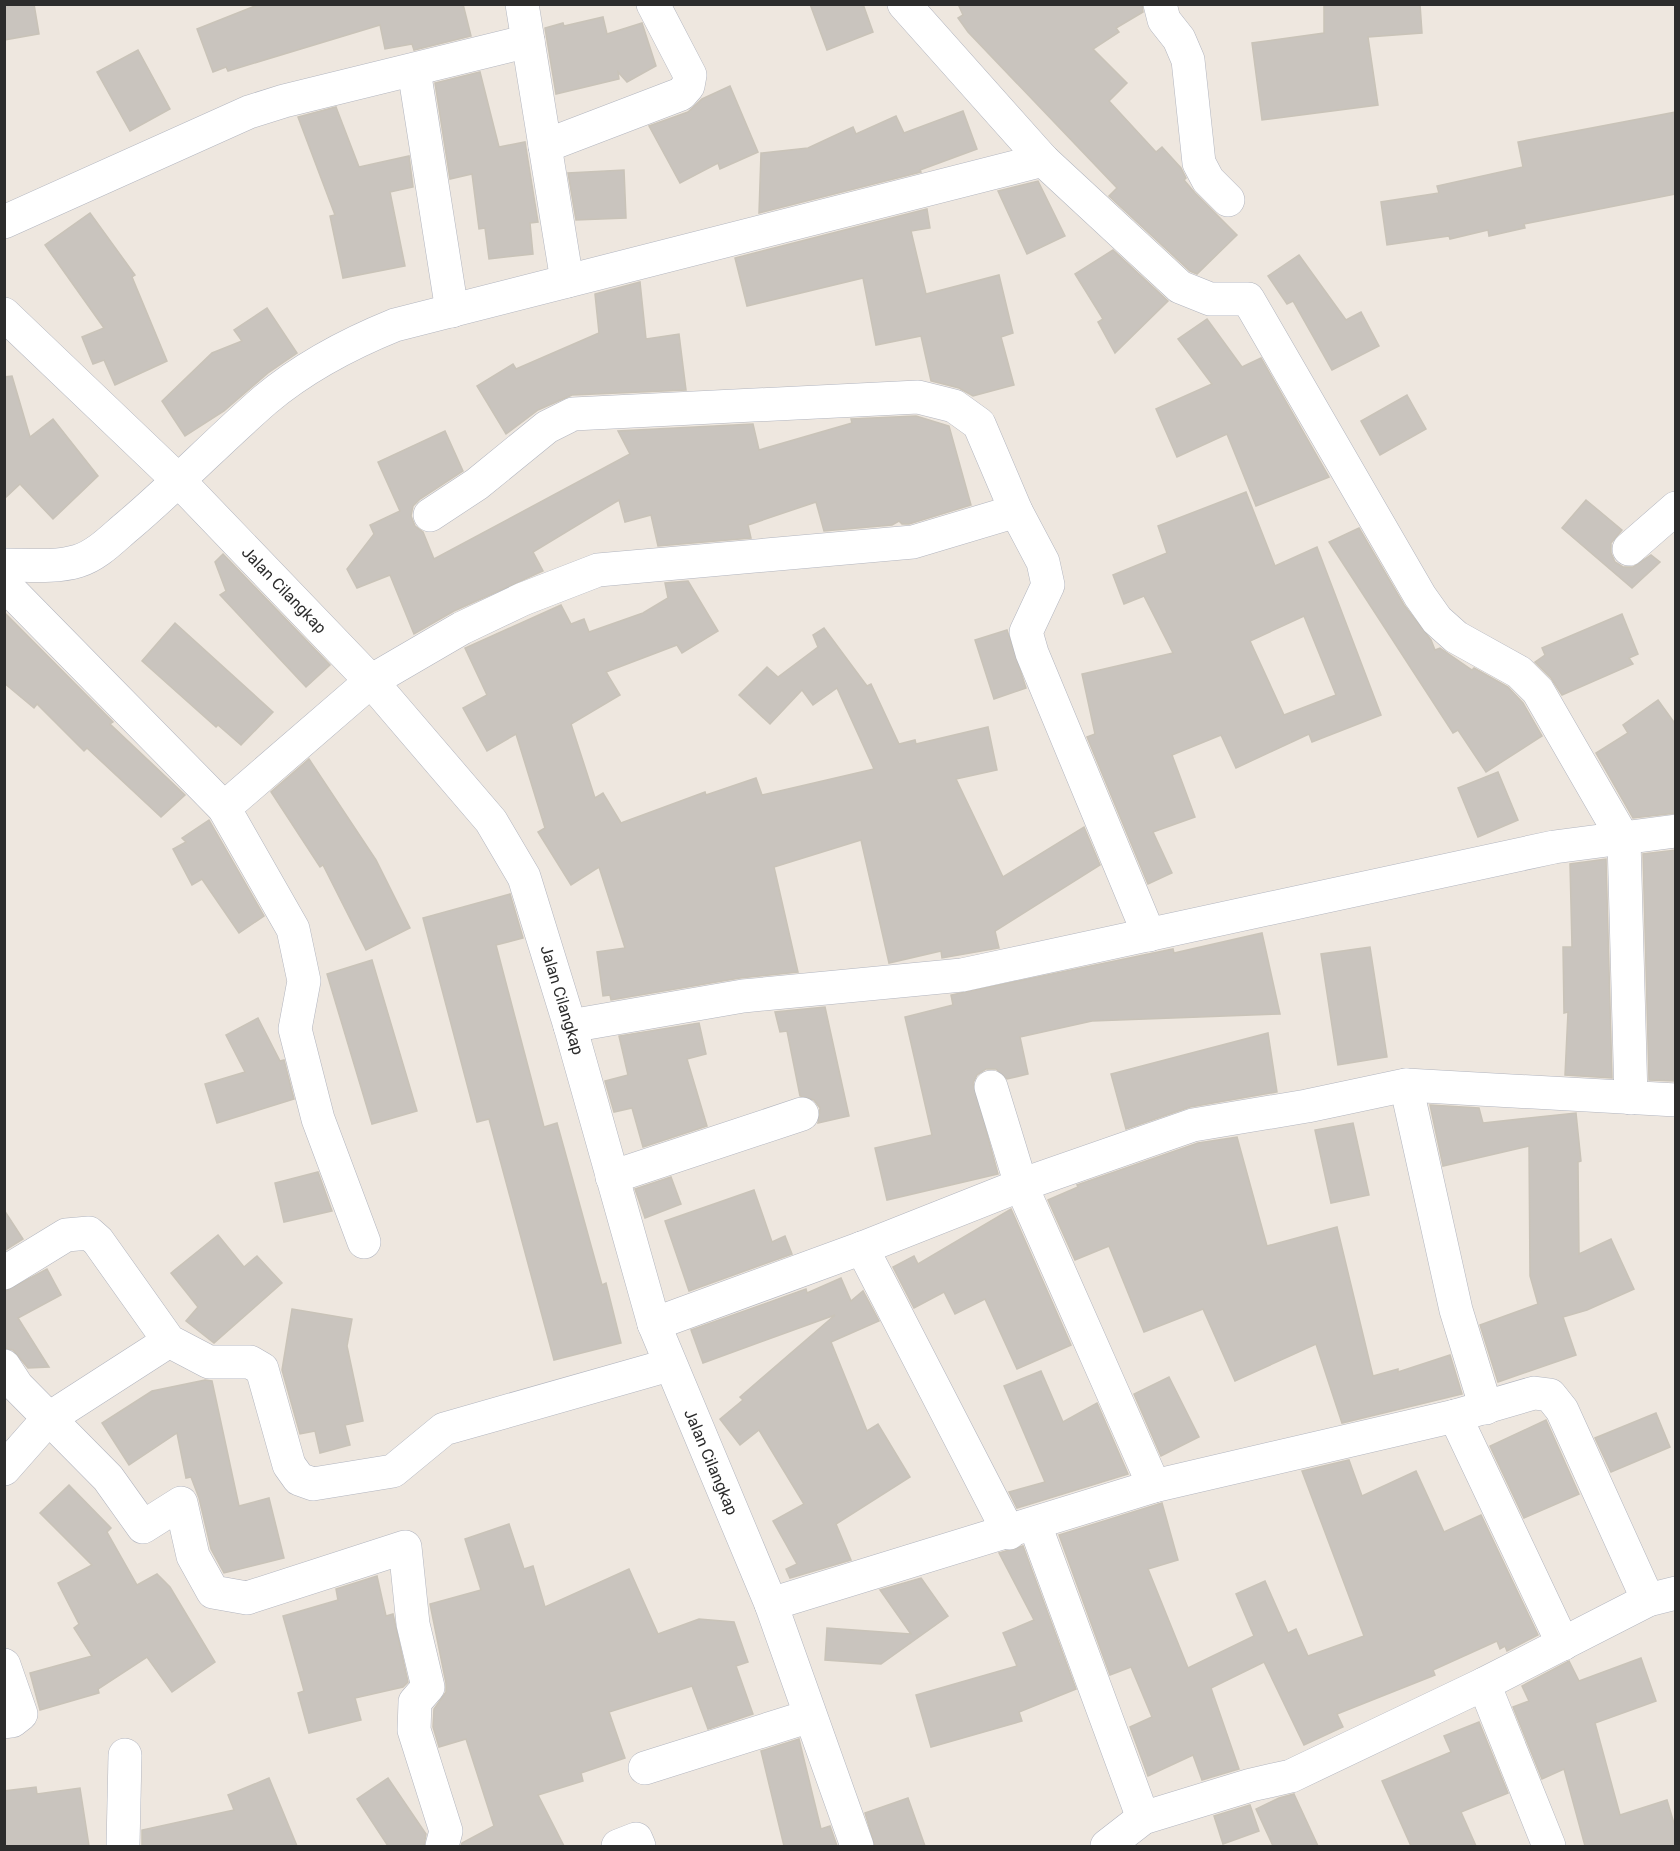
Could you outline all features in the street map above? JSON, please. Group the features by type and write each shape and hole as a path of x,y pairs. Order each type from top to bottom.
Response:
{"street":[{"path":"522,4 567,281"},
{"path":"545,146 681,94 688,86 690,75 653,4"},
{"path":"904,4 1043,160 1180,287 1210,299 1248,299 1420,596 1437,620 1456,637 1487,652 1519,672 1538,691 1624,840 1631,1098"},
{"path":"1160,4 1164,20 1179,39 1188,60 1198,163 1208,180 1228,201"},
{"path":"4,222 249,112 284,100 528,41"},
{"path":"414,70 452,311"},
{"path":"4,565 57,564 78,561 97,551 180,482 266,400 310,367 350,344 396,325 1043,160"},
{"name":"Jalan Cilangkap","path":"4,314 180,482 371,681 491,821 524,877 570,1026 654,1324 669,1365 771,1604 857,1846"},
{"path":"430,514 477,484 547,427 573,414 918,397 954,406 979,424 1016,511 1042,562 1048,585 1026,632 1032,653 1149,935"},
{"path":"1629,549 1676,508"},
{"path":"224,808 371,681 462,628 523,598 598,570 913,542 1016,511"},
{"path":"4,584 224,808 293,929 304,981 296,1029 318,1119 363,1242"},
{"path":"570,1026 743,996 962,975 1554,847 1624,840 1676,831"},
{"path":"1406,1085 1456,1311 1486,1408"},
{"path":"654,1324 862,1248 1021,1185 1193,1125 1307,1106 1406,1085 1676,1100"},
{"path":"991,1087 1021,1185 1154,1486"},
{"path":"612,1177 802,1114"},
{"path":"4,1273 66,1235 89,1233 98,1241 169,1341 214,1363 235,1360 250,1362 262,1369 289,1465 299,1479 313,1484 393,1471 444,1429 669,1365"},
{"path":"862,1248 1022,1529 1143,1818"},
{"path":"4,1469 48,1419 169,1341"},
{"path":"4,1366 17,1386 108,1478 143,1527 181,1503 193,1556 213,1592 247,1598 405,1547 412,1624 428,1687 415,1702 414,1730 446,1831 442,1846"},
{"path":"771,1604 1022,1529 1154,1486 1455,1416 1534,1393 1550,1395 1562,1410 1662,1597 1292,1776 1251,1785 1143,1818 1107,1846"},
{"path":"1455,1416 1563,1644"},
{"path":"4,1665 21,1714 12,1721 4,1722"},
{"path":"1485,1684 1550,1846"},
{"path":"645,1768 810,1716"},
{"path":"123,1846 125,1755"},
{"path":"618,1846 636,1839 639,1846"}],"building":[{"path":"4,4 34,4 39,34 4,40"},
{"path":"260,4 463,4 471,36 414,50 412,44 385,49 380,25 228,71 226,67 213,72 197,29"},
{"path":"810,4 863,4 873,32 827,50"},
{"path":"958,4 1142,4 1143,12 1116,28 1119,32 1093,49 1127,83 1109,101 1156,152 1162,147 1181,168 1186,178 1184,180 1195,193 1237,235 1197,274 1190,271 1109,196 1117,188 968,32 958,18 963,15"},
{"path":"1324,4 1420,4 1422,33 1368,37 1378,105 1262,120 1252,43 1324,33"},
{"path":"603,17 607,34 642,23 656,66 627,82 618,72 619,79 556,94 545,28"},
{"path":"138,50 170,109 130,131 97,72"},
{"path":"480,72 499,147 525,142 538,222 530,223 533,254 489,259 485,228 479,229 472,174 450,179 435,83"},
{"path":"730,86 758,152 720,169 718,163 680,183 649,126 688,112 702,99"},
{"path":"336,107 359,167 409,156 413,187 390,192 405,266 343,278 330,216 335,215 298,117"},
{"path":"963,111 977,149 920,170 921,172 759,213 761,153 808,148 853,127 856,134 896,116 904,133"},
{"path":"1676,112 1676,194 1524,224 1525,228 1489,236 1488,230 1450,239 1449,236 1387,245 1381,202 1439,193 1437,186 1523,167 1518,142"},
{"path":"624,170 626,218 576,220 568,173"},
{"path":"1038,181 1065,236 1027,254 998,191"},
{"path":"927,209 930,228 911,231 926,294 999,275 1013,333 1001,337 1014,385 973,396 959,388 931,381 921,336 876,345 863,278 747,306 735,258"},
{"path":"90,213 135,275 132,277 167,361 115,385 104,360 93,364 82,337 104,328 45,245"},
{"path":"1113,250 1168,301 1115,353 1098,322 1103,319 1075,274"},
{"path":"1299,255 1346,320 1361,312 1379,346 1332,370 1293,301 1287,304 1268,276"},
{"path":"640,282 646,339 679,334 686,390 572,395 538,410 506,434 477,386 513,364 516,369 599,333 595,294"},
{"path":"267,308 297,353 268,373 224,411 185,436 162,401 212,353 242,341 234,330"},
{"path":"1207,319 1242,367 1261,358 1329,477 1256,506 1227,434 1177,457 1156,409 1212,384 1178,339"},
{"path":"12,376 30,437 53,419 98,476 53,519 20,484 4,499 4,377"},
{"path":"1407,395 1426,429 1380,455 1361,421"},
{"path":"916,416 949,426 971,505 909,524 902,524 899,521 892,525 824,531 816,502 748,525 751,538 658,546 651,515 625,522 619,500 533,552 543,571 454,611 414,634 390,575 357,588 347,569 374,534 370,525 400,511 378,462 445,431 463,471 420,499 413,506 411,516 415,526 423,532 434,559 630,454 618,431 753,424 759,450 852,423 851,419"},
{"path":"1246,492 1275,566 1317,547 1381,715 1312,742 1309,734 1236,768 1221,735 1172,755 1195,817 1153,832 1172,873 1148,884 1087,737 1095,734 1082,674 1173,653 1144,596 1124,604 1113,575 1167,553 1158,526","holes":["1304,616 1336,695 1284,715 1250,641"]},
{"path":"1586,500 1622,530 1611,543 1611,553 1615,562 1623,567 1633,567 1651,555 1660,562 1632,588 1562,528"},
{"path":"1359,528 1404,605 1431,640 1435,650 1440,648 1472,670 1474,668 1508,687 1523,703 1542,736 1486,772 1458,730 1453,733 1329,542"},
{"path":"223,554 330,665 306,687 220,595 226,591 215,562"},
{"path":"688,581 718,631 682,653 677,645 606,672 620,695 571,724 595,798 603,793 621,823 705,792 706,795 756,778 762,795 874,769 837,688 813,705 802,690 770,724 739,695 767,667 778,677 818,647 813,635 824,628 867,686 871,684 899,744 915,740 916,744 988,727 997,770 956,779 1003,877 1084,827 1100,865 995,931 999,948 942,958 941,951 889,963 861,840 774,867 798,972 740,978 611,1000 610,995 603,996 597,952 625,948 599,867 571,885 538,832 545,828 516,734 487,751 463,708 487,695 465,648 561,605 571,624 584,619 589,632 643,613 668,598 665,583"},
{"path":"4,612 113,722 110,724 185,795 161,817 87,748 84,751 37,704 34,708 4,683"},
{"path":"1622,614 1638,654 1629,658 1633,664 1562,695 1551,678 1535,662 1545,655 1542,648"},
{"path":"175,623 273,712 241,745 218,725 216,727 142,661"},
{"path":"1007,630 1026,688 994,699 975,640"},
{"path":"1658,700 1676,725 1676,813 1633,818 1596,753 1628,733 1623,725"},
{"path":"309,759 376,860 410,928 366,950 323,865 320,867 271,792"},
{"path":"1498,772 1518,820 1478,837 1458,788"},
{"path":"209,820 264,916 239,933 202,879 192,885 173,849 186,842 182,838"},
{"path":"1676,850 1676,1081 1649,1080 1643,854"},
{"path":"1606,859 1612,1078 1565,1075 1568,1012 1564,1013 1563,947 1572,947 1570,864"},
{"path":"510,894 523,938 496,945 544,1127 557,1123 602,1285 606,1283 621,1343 554,1360 489,1119 477,1122 423,918"},
{"path":"1262,933 1280,1014 1092,1021 1020,1037 1028,1074 1007,1079 996,1069 986,1069 977,1075 973,1083 998,1174 887,1200 875,1148 932,1135 905,1017 953,1005 951,995 1173,949 1174,953"},
{"path":"1370,947 1387,1057 1338,1065 1321,954"},
{"path":"372,960 417,1111 372,1124 327,974"},
{"path":"825,1007 849,1116 818,1123 820,1108 814,1100 800,1096 787,1031 780,1032 775,1012"},
{"path":"258,1018 280,1061 284,1060 294,1099 217,1123 205,1084 245,1072 226,1035"},
{"path":"699,1023 706,1054 687,1059 707,1126 643,1147 632,1108 614,1112 605,1081 628,1075 619,1036"},
{"path":"1268,1033 1277,1092 1190,1107 1126,1129 1111,1074"},
{"path":"1430,1105 1479,1108 1483,1123 1576,1113 1581,1161 1578,1162 1579,1254 1611,1239 1634,1289 1587,1310 1563,1317 1576,1355 1498,1382 1480,1325 1538,1304 1530,1276 1529,1146 1443,1166"},
{"path":"1353,1123 1369,1195 1331,1203 1315,1130"},
{"path":"1237,1137 1267,1246 1337,1227 1373,1376 1398,1369 1398,1372 1450,1355 1462,1394 1342,1423 1316,1344 1235,1381 1203,1309 1144,1332 1109,1246 1075,1260 1048,1200 1078,1187 1077,1185 1198,1143"},
{"path":"318,1172 332,1211 284,1222 275,1183"},
{"path":"671,1177 681,1204 645,1218 635,1189"},
{"path":"754,1190 772,1242 785,1236 792,1254 689,1291 665,1221"},
{"path":"1011,1209 1071,1345 1017,1369 985,1299 955,1314 944,1292 914,1308 893,1267 914,1256 918,1264"},
{"path":"4,1210 23,1239 4,1251"},
{"path":"218,1235 244,1267 257,1256 282,1283 214,1343 186,1321 198,1307 171,1273"},
{"path":"47,1269 61,1295 18,1318 49,1367 28,1368 13,1350 4,1348 4,1292"},
{"path":"841,1278 851,1301 863,1291 879,1321 831,1342 867,1431 878,1424 910,1477 836,1524 851,1560 790,1578 786,1569 797,1564 773,1521 804,1504 759,1430 740,1445 720,1419 743,1400 740,1397 835,1315 703,1363 691,1330 806,1289 807,1293"},
{"path":"292,1309 352,1319 347,1346 363,1421 345,1425 350,1445 320,1453 315,1431 300,1434 282,1370"},
{"path":"1041,1371 1063,1422 1097,1403 1128,1474 1017,1508 1009,1492 1045,1482 1004,1386"},
{"path":"1169,1377 1199,1437 1161,1456 1134,1394"},
{"path":"205,1380 212,1381 239,1506 269,1498 284,1558 224,1573 211,1549 199,1498 191,1477 186,1478 177,1433 129,1465 102,1423 152,1391"},
{"path":"1656,1413 1670,1447 1611,1472 1595,1438"},
{"path":"1546,1420 1579,1494 1524,1518 1490,1446"},
{"path":"1349,1460 1362,1496 1416,1471 1444,1532 1481,1515 1538,1635 1507,1651 1505,1646 1500,1649 1497,1641 1433,1670 1435,1675 1337,1714 1343,1727 1304,1745 1264,1662 1211,1688 1239,1769 1202,1780 1193,1755 1148,1776 1130,1727 1152,1717 1131,1667 1110,1675 1059,1535 1162,1503 1178,1560 1148,1569 1188,1668 1254,1636 1236,1594 1265,1581 1288,1633 1296,1629 1308,1656 1364,1636 1302,1471"},
{"path":"69,1485 111,1528 107,1532 137,1585 157,1574 170,1587 215,1662 172,1692 147,1657 98,1689 99,1693 40,1710 30,1673 92,1656 74,1628 79,1624 58,1583 92,1565 40,1513"},
{"path":"509,1524 524,1569 533,1566 545,1607 629,1569 658,1634 699,1619 734,1622 748,1662 736,1666 753,1714 708,1729 692,1686 609,1712 625,1758 581,1773 583,1781 538,1795 564,1846 461,1846 462,1843 494,1826 466,1739 439,1747 433,1727 434,1709 446,1692 446,1683 430,1604 481,1590 465,1539"},
{"path":"1023,1546 1076,1689 1019,1712 1022,1721 931,1747 916,1695 1017,1666 1003,1633 1034,1620 999,1553"},
{"path":"377,1576 386,1616 393,1614 408,1682 403,1687 355,1698 361,1720 309,1733 298,1693 304,1691 283,1616 338,1600 336,1589"},
{"path":"921,1578 948,1616 881,1664 825,1660 827,1628 911,1634 880,1590"},
{"path":"1641,1658 1656,1701 1595,1723 1620,1815 1667,1800 1676,1830 1676,1846 1585,1846 1564,1769 1542,1779 1513,1707 1529,1701 1522,1686 1569,1661 1579,1681"},
{"path":"1479,1722 1508,1793 1461,1812 1476,1846 1411,1846 1382,1781 1451,1752 1444,1736"},
{"path":"799,1739 821,1829 830,1826 837,1846 784,1846 761,1751"},
{"path":"269,1778 297,1846 142,1846 142,1830 234,1810 228,1795"},
{"path":"388,1778 426,1834 424,1846 388,1846 357,1799"},
{"path":"36,1787 37,1794 80,1788 89,1846 4,1846 4,1791"},
{"path":"1294,1794 1318,1846 1273,1846 1256,1809"},
{"path":"908,1798 925,1846 875,1846 865,1813"},
{"path":"1250,1805 1259,1831 1223,1844 1214,1816"}]}
